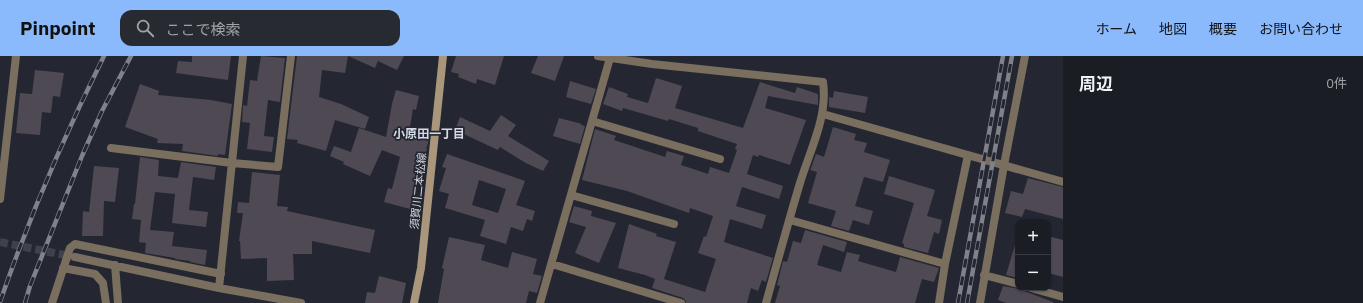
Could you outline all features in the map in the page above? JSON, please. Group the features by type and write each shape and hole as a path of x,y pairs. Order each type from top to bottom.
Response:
{"main road":[{"name":"須賀川二本松線","path":"414,303 421,268 443,56"}],"street":[{"path":"0,199 4,137 16,56"},
{"path":"219,288 243,56"},
{"path":"111,148 232,163 278,167 292,56"},
{"path":"598,56 652,64 823,82 825,95 822,114 800,182 766,303"},
{"path":"980,303 1025,56"},
{"path":"540,303 610,58"},
{"path":"822,114 1063,182"},
{"path":"592,121 720,159"},
{"path":"940,303 945,264 968,155"},
{"path":"571,195 674,224"},
{"path":"790,220 945,264"},
{"path":"52,303 70,248 75,244 221,274"},
{"path":"75,257 219,288 301,303"},
{"path":"552,264 681,303"},
{"path":"114,265 118,303"},
{"path":"63,268 95,274 103,283 106,303"},
{"path":"984,275 1015,283"},
{"path":"1042,291 1063,297"}],"building":[{"path":"192,56 231,56 228,80 176,73 178,61 192,62"},
{"path":"261,56 285,58 280,102 268,100 264,136 274,137 272,152 247,149 250,123 242,122 243,105 247,106 250,80 257,81"},
{"path":"297,56 348,56 345,73 322,70 319,97 341,104 369,117 365,129 335,120 326,151 297,143 298,140 287,139"},
{"path":"348,56 404,56 397,70 378,61 375,68"},
{"path":"456,56 504,56 495,85 477,79 476,84 458,77 459,74 451,72"},
{"path":"538,56 564,56 555,81 531,73"},
{"path":"35,70 64,73 60,97 53,96 51,113 42,112 40,135 16,133 20,93 32,94"},
{"path":"656,78 682,86 675,108 743,128 760,82 795,93 797,87 818,94 818,105 768,96 765,108 806,120 790,165 759,155 758,157 753,155 747,174 783,186 779,199 742,187 736,206 766,215 762,229 730,219 724,242 773,258 766,282 762,280 758,291 751,288 747,303 686,303 683,298 652,288 655,279 618,268 629,224 657,234 656,236 676,242 664,279 705,292 716,259 698,253 704,236 706,237 713,216 690,208 689,213 627,191 582,180 595,129 616,136 614,140 665,157 667,151 684,156 681,165 708,174 710,167 729,173 737,150 735,149 737,144 698,131 698,128 669,119 668,121 623,108 622,111 603,104 609,87 628,94 627,97 648,103"},
{"path":"570,81 596,89 591,104 566,97"},
{"path":"140,84 159,91 158,95 211,100 232,104 225,155 218,154 218,156 182,151 183,144 157,143 158,139 125,127"},
{"path":"396,90 419,96 416,110 413,109 409,133 429,140 421,164 410,209 384,202 388,188 392,189 400,157 382,150 370,176 343,164 344,162 330,156 334,146 351,152 359,128 386,137"},
{"path":"834,91 868,97 865,113 829,107 829,97 833,98"},
{"path":"501,115 516,125 508,136 549,161 543,171 524,162 500,147 498,150 455,130 460,117 490,131"},
{"path":"559,118 585,126 580,144 553,136"},
{"path":"833,127 856,134 854,140 867,143 864,152 890,160 883,182 864,177 855,206 873,211 869,225 853,220 849,231 831,226 836,211 808,203 817,172 810,170 816,154 824,157"},
{"path":"447,154 525,181 516,205 535,211 532,221 527,219 523,231 511,227 506,244 480,236 485,220 445,208 449,194 439,191 446,168 442,167","holes":["479,180 506,189 498,213 472,205"]},
{"path":"140,157 159,160 158,176 178,178 181,162 216,167 214,180 193,177 189,210 208,212 206,227 172,223 175,194 155,192 150,230 174,232 172,246 207,250 205,265 145,253 146,243 139,242 141,220 132,219"},
{"path":"94,166 119,168 115,202 104,201 103,236 82,236 83,211 89,212"},
{"path":"252,172 280,175 277,206 288,207 287,211 375,230 370,253 312,241 312,254 293,254 294,280 267,281 267,258 241,259 239,241 243,213 237,213 238,202 249,203"},
{"path":"889,176 935,190 927,216 942,220 939,234 934,232 928,253 904,247 904,244 902,243 914,203 884,194"},
{"path":"1028,178 1063,187 1063,219 1025,209 1022,217 1005,213 1011,191 1023,194"},
{"path":"574,206 592,211 591,216 616,223 599,263 575,253 586,227 569,222"},
{"path":"805,230 847,242 844,252 823,245 817,265 841,272 847,252 860,255 858,261 896,272 900,257 939,268 934,282 922,279 915,303 775,303 780,286 777,285 783,261 787,262 793,241 801,243"},
{"path":"449,237 485,245 481,260 508,268 512,252 537,259 533,274 542,276 537,293 529,291 526,303 438,303 444,269 442,268"},
{"path":"1051,237 1063,240 1063,277 1051,274"},
{"path":"1015,245 1015,277 1006,275"},
{"path":"379,276 406,283 402,303 365,303 367,292 375,293"},
{"path":"1003,286 1015,288 1015,291 1024,291 1053,303 1006,303 998,300"}],"tunnel":[{"path":"0,242 74,257"}],"railway":[{"path":"0,302 23,239 48,178 75,116 104,56"},
{"path":"25,303 30,286 82,156 102,111 131,56"},
{"path":"958,303 1003,56"},
{"path":"967,303 1012,56"}],"district":[{"name":"小原田一丁目","path":"429,134"}]}
